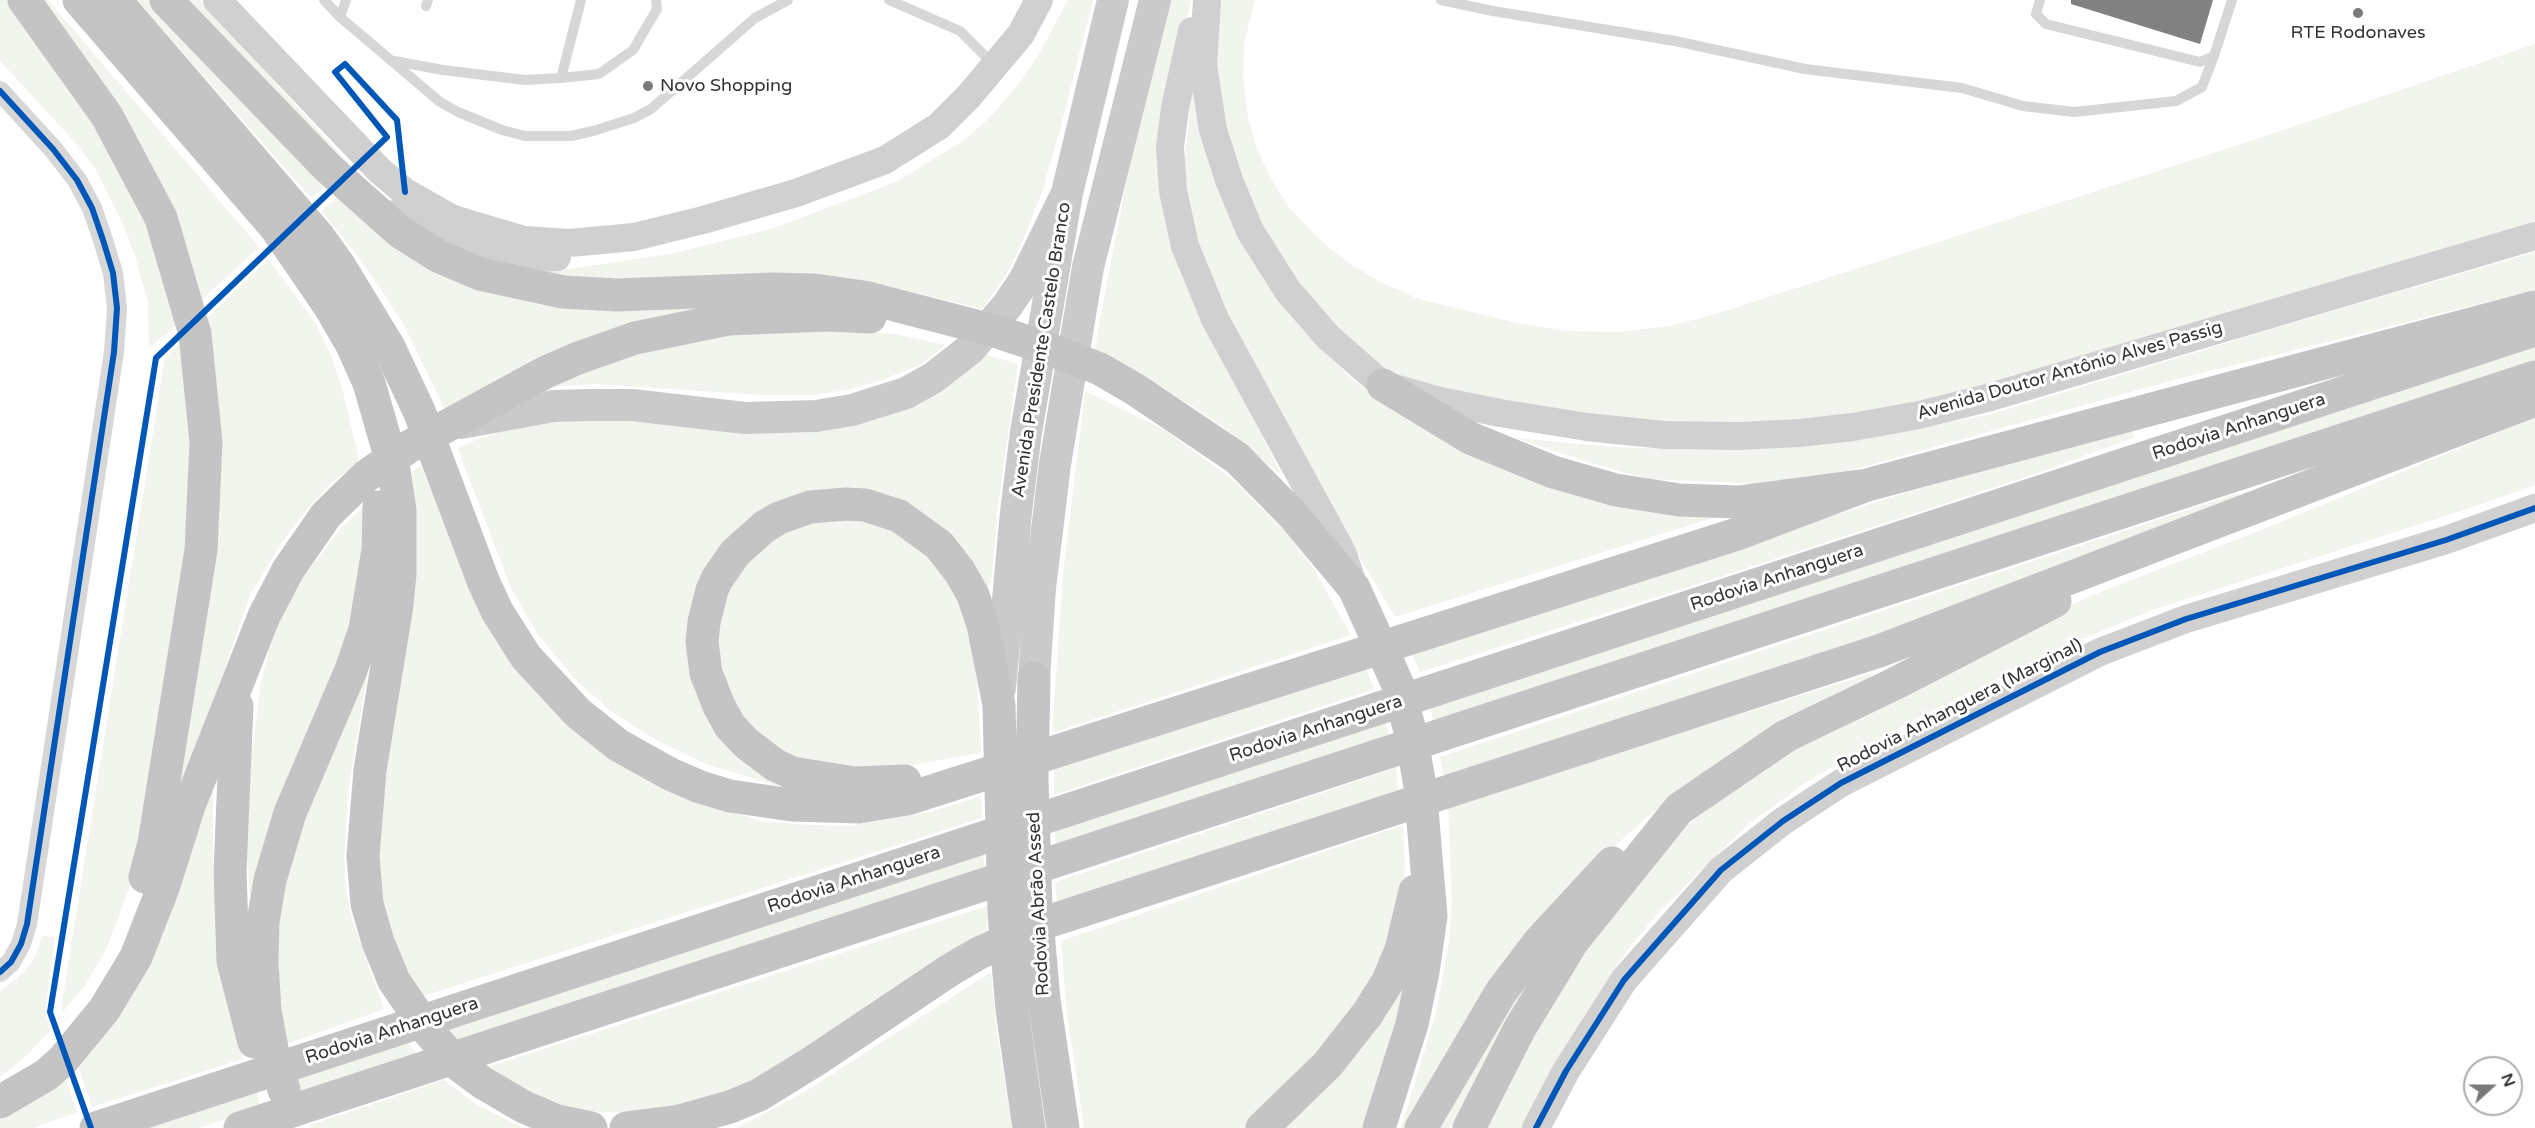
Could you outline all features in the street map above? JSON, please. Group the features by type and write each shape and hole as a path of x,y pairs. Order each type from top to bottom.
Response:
{"highway":[{"path":"0,1094 50,1048 94,993 113,960 142,887 154,843 179,697 201,550 206,488 206,442 195,334 161,218 107,116 24,0"},
{"path":"79,0 276,228 330,307 352,345 369,383 394,470 400,511 400,574 393,640 365,812 363,856 367,904 378,942 394,981 416,1016 456,1063 483,1083 524,1107 557,1121 591,1128"},
{"path":"115,0 304,220 339,265 389,347 418,411 467,542 497,611 532,663 561,696 596,729 638,758 699,787 730,796 792,805 859,807 907,799 1737,534 1867,485 2535,307"},
{"path":"166,0 328,168 400,232 438,256 480,274 563,292 617,295 773,289 814,290 864,297 995,332 1052,350 1100,369 1136,390 1236,458 1292,514 1354,588 1388,660 1407,714 1420,786 1431,916 1423,972 1412,1024 1379,1128"},
{"path":"0,1102 46,1075 62,1061 104,1010 136,957 163,888 189,806 264,616 288,570 326,515 359,482 384,462 546,372 635,338 728,319 771,316 873,317 924,314"},
{"name":"Rodovia Anhanguera","path":"96,1128 2535,330"},
{"path":"240,1128 2535,377"},
{"path":"1383,385 1470,438 1553,472 1616,490 1679,500 1739,502 1867,485"},
{"path":"626,1128 680,1121 730,1107 759,1095 950,970 979,953 1050,921 1878,651 2173,536 2535,400"},
{"path":"285,1128 267,1086 255,1012 262,963 263,922 279,844 351,670 365,629 378,550 382,430"},
{"name":"Rodovia Abrão Assed","path":"1017,765 883,783 855,783 792,773 776,765 746,743 730,726 706,673 702,642 708,603 717,579 735,553 764,527 795,512 826,504 846,504 865,506 899,516 939,545 969,586 983,625 999,705 1002,863 1012,1010 1029,1128"},
{"path":"1421,1128 1502,992 1539,942 1623,853 1679,809 1786,736 2005,628 2173,536"},
{"name":"Rodovia Abrão Assed","path":"1034,678 1033,845 1044,1000 1063,1128"},
{"path":"238,684 230,871 233,961 300,1128"},
{"path":"1469,1128 1520,1028 1573,941 1679,809"},
{"path":"1262,1128 1328,1064 1350,1038 1388,981 1410,921 1425,851"}],"main road":[{"path":"217,0 379,170 405,192 427,205 451,218 524,240 569,243 634,237"},
{"path":"366,201 474,252 526,259 571,256 796,193 885,160 939,126 996,66 1021,34 1039,0"},
{"name":"Avenida Presidente Castelo Branco","path":"999,705 1016,512 1026,432 1067,193 1113,0"},
{"name":"Avenida Presidente Castelo Branco","path":"1034,678 1040,588 1055,464 1088,267 1155,0"},
{"path":"1198,0 1175,108 1170,147 1173,191 1185,246 1215,319 1342,552 1354,588"},
{"path":"1207,0 1203,65 1207,98 1221,156 1246,223 1267,260 1309,316 1346,355 1383,385"},
{"path":"453,424 543,408 588,405 632,405 745,418 816,416 862,407 906,393 933,378 970,349 1007,306 1024,281 1067,193"},
{"name":"Avenida Doutor Antônio Alves Passig","path":"1383,385 1440,401 1500,413 1587,427 1664,435 1738,436 1853,427 1987,398 2535,236"},
{"name":"Rodovia Anhanguera (Marginal)","path":"1536,1128 1566,1071 1624,980 1706,886 1721,870 1783,821 1841,783 2100,652 2186,619 2446,540 2535,508"}],"street":[{"path":"0,91 53,149 77,180 92,208 103,240 113,273 117,308 112,364 27,924 21,944 11,962 0,972"}],"lane":[{"path":"324,0 339,17 441,102 482,123 525,136 571,136 634,118 651,109 755,18 788,0"},
{"path":"339,17 346,0"},
{"path":"561,78 581,0"},
{"path":"394,61 443,70 525,80 599,75 633,50 657,9 656,0"},
{"path":"889,0 960,31 996,66"},
{"path":"1441,0 1493,11 1675,41 1805,69 1962,88 2023,106 2074,112 2176,101 2202,87 2232,0"},
{"path":"2040,0 2036,14 2046,24 2200,62 2214,56"}],"shaded area":[{"path":"0,0 10,0 135,185 181,321 149,348 148,302 124,226 95,168 73,140 0,61"},
{"path":"35,0 48,0 259,247 197,304"},
{"path":"137,0 154,0 328,184 311,198"},
{"path":"177,0 200,0 349,164 343,168"},
{"path":"1068,0 1093,0 1060,130 1041,195 1021,245 1006,275 982,309 872,285 602,285 503,270 561,270 670,254 771,229 896,182 966,139 992,115 1017,86 1039,54"},
{"path":"1171,0 1191,0 1165,121 1220,348 1281,475 1226,429 1192,406 1133,371 1094,352 1131,157"},
{"path":"1216,0 1255,0 1244,44 1243,78 1247,112 1256,146 1270,177 1288,206 1316,236 1347,262 1382,283 1419,299 1516,323 1567,331 1619,332 1670,326 1719,313 2266,136 2535,44 2535,221 1988,385 1911,403 1841,415 1763,421 1679,423 1590,418 1416,386 1386,368 1347,339 1272,254 1215,103"},
{"path":"1192,86 1273,292 1299,326 1353,380 1385,403 1735,511 1395,617 1310,473 1220,301 1194,236 1187,201 1184,168"},
{"path":"340,194 433,269 731,304 567,352 444,408 406,329 385,295 321,211"},
{"path":"2535,252 2535,290 2170,381 1848,471 1761,484 1650,479 1591,463 1516,438 1614,447 1695,450 1777,447 1900,432 1992,414"},
{"path":"268,259 315,322 331,356 343,392 359,460 328,486 304,513 282,542 250,595 173,818 202,323"},
{"path":"845,330 894,334 946,345 920,365 882,380 847,390 812,395 762,395 595,384 534,388 689,335"},
{"path":"185,339 192,391 192,513 132,881 105,952 85,985 62,1013 165,357"},
{"path":"2535,345 2535,365 1434,723 1429,705"},
{"path":"986,355 1018,364 997,513 991,585 981,590 910,513 761,518 695,634 763,768 778,786 706,764 656,740 612,712 576,680 538,635 511,588 458,449 502,431 537,423 579,418 611,418 765,432 803,433 842,428 913,407 939,394"},
{"path":"1085,391 1165,430 1233,480 1287,534 1314,569 1351,635 1052,733 1063,574"},
{"path":"2535,417 2535,485 2152,610 2054,651 1909,722 1802,785 1745,827 1658,913 1627,951 1557,1062 1524,1128 1483,1128 1548,997 1677,835 1717,801 1797,746 2033,623 2095,594 2259,531"},
{"path":"2130,428 2135,437 2038,473 1420,672 1410,650 1902,494"},
{"path":"421,466 474,587 686,798 761,821 850,826 931,812 981,796 982,818 420,997 397,958 380,896 378,834 415,509 412,471"},
{"path":"2239,493 2243,501 1992,598 1444,777 1440,757"},
{"path":"367,503 365,581 251,911 247,857 250,770 261,682 270,647 297,585 342,527"},
{"path":"814,517 879,520 949,572 975,645 981,753 890,769 856,770 797,761 742,721 722,675 717,649 726,598 737,576 764,541"},
{"path":"1365,666 1374,689 1054,795 1054,769"},
{"path":"368,670 348,792 344,860 346,890 352,919 384,1009 279,1047 271,993 281,872"},
{"path":"1873,673 1872,678 1687,786 1646,818 1606,854 1408,1128 1401,1128 1436,1013 1449,942 1452,901 1448,805"},
{"path":"1385,718 1390,740 1056,848 1055,829"},
{"path":"1396,768 1398,791 1057,904 1055,882"},
{"path":"213,789 213,871 216,909 226,983 243,1059 92,1107 76,1060 146,969 163,934"},
{"path":"1403,825 1405,871 1400,911 1366,1000 1249,1128 1084,1128 1066,1006 1061,941"},
{"path":"983,853 985,871 456,1041 445,1029"},
{"path":"987,906 987,936 772,1073 687,1107 626,1113 598,1112 568,1107 541,1099 488,1067"},
{"path":"42,936 55,937 45,1011 51,1030 25,1057 0,1077 0,992 24,972 34,959"},
{"path":"1414,946 1370,1128 1277,1128"},
{"path":"1544,955 1459,1128 1437,1128 1450,1103"},
{"path":"991,972 996,1026 1012,1128 736,1128 798,1096"},
{"path":"406,1040 417,1054 296,1095 290,1079"},
{"path":"64,1073 77,1112 33,1128 0,1128 0,1117"},
{"path":"444,1080 477,1105 524,1128 311,1128 310,1125"},
{"path":"256,1091 261,1107 198,1128 144,1128"}],"building":[{"path":"2071,0 2213,0 2200,44 2071,4"}],"cycle path":[{"path":"91,1128 50,1012 156,358 387,137 335,72 345,64 397,120 405,192"},
{"path":"0,91 53,149 77,180 92,208 103,240 113,273 117,308 114,352 27,924 21,944 11,962 0,972"},
{"path":"1536,1128 1566,1071 1624,980 1721,870 1783,821 1841,783 2100,652 2186,619 2446,540 2535,508"}],"place":[{"name":"RTE Rodonaves","path":"2358,13"},
{"name":"Novo Shopping","path":"648,86"}]}
